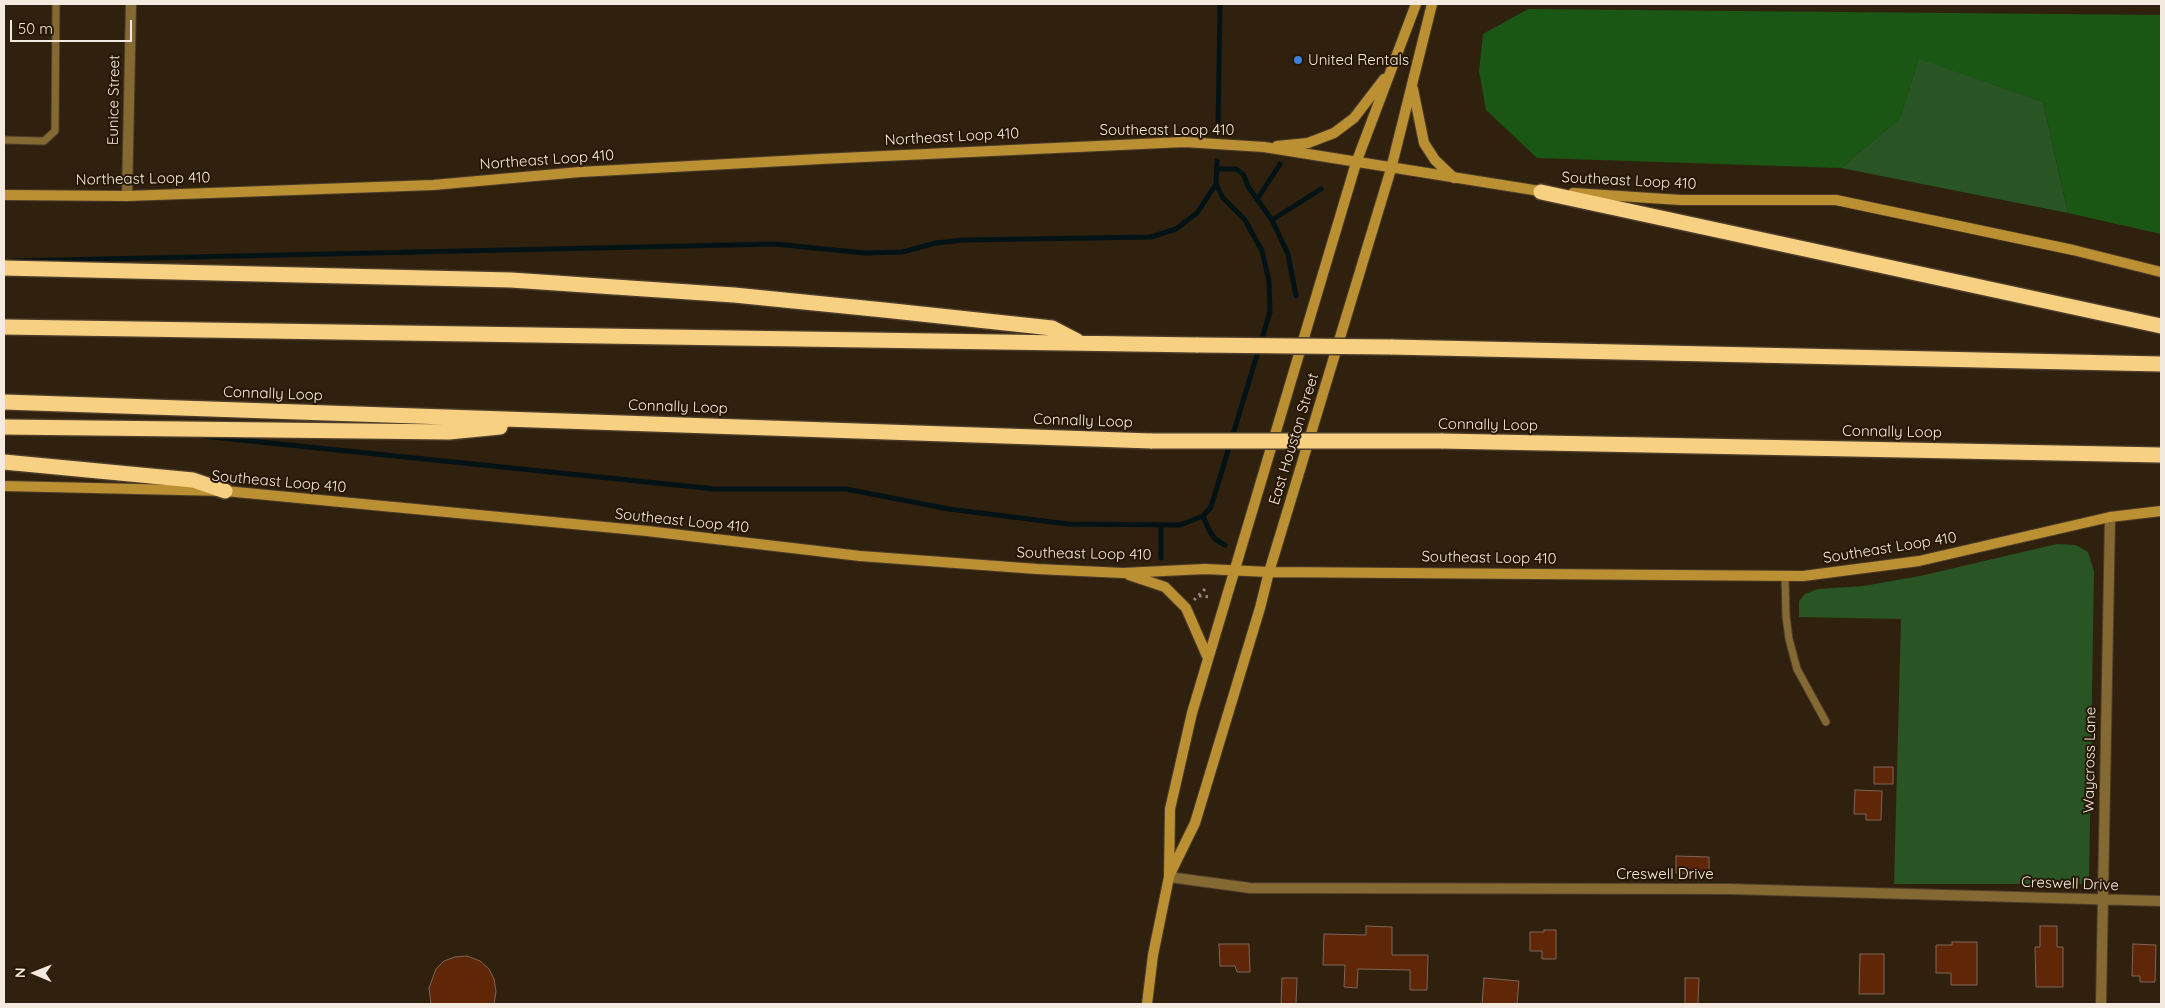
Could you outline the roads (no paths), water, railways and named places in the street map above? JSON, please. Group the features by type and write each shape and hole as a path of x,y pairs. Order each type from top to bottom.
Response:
{"highway":[{"path":"1541,192 2161,326"},
{"path":"4,268 382,275 511,280 734,295 1052,328 1080,343"},
{"path":"4,327 1390,347 2161,364"},
{"name":"Connally Loop","path":"4,402 1152,441 1440,441 2161,455"},
{"path":"4,427 449,432 564,421"},
{"path":"4,462 193,480 225,491"}],"main road":[{"name":"East Houston Street","path":"1147,1004 1153,955 1169,877 1170,809 1207,656 1356,163 1416,4"},
{"name":"East Houston Street","path":"1169,877 1194,823 1392,169 1432,4"},
{"path":"1264,147 1308,143 1334,132 1354,118 1392,68"},
{"path":"1412,85 1424,143 1436,160 1454,178"},
{"name":"Southeast Loop 410","path":"1092,145 1184,142 1264,147 1541,192 1681,200 1836,200 2064,248 2161,272"},
{"name":"Northeast Loop 410","path":"4,195 127,196 433,184 580,172 1092,145"},
{"name":"Southeast Loop 410","path":"4,486 225,491 647,531 860,556 1037,570 1123,573 1234,570 1269,572 1785,576 1850,572 1919,561 2110,517 2161,511"},
{"path":"1123,573 1164,587 1186,608 1207,656"}],"street":[{"name":"Eunice Street","path":"127,196 130,4"},
{"name":"Waycross Lane","path":"2101,1004 2110,517"},
{"name":"Creswell Drive","path":"1169,877 1250,888 1730,889 2161,901"}],"lane":[{"path":"4,140 44,141 55,131 56,4"},
{"path":"1785,576 1786,616 1789,639 1797,669 1826,722"}],"waterway":[{"path":"1218,131 1220,4"},
{"path":"202,436 715,489 846,489 949,509 1068,524 1180,525 1203,516 1211,507 1270,312 1269,281 1262,251 1245,220 1223,198 1216,184 1217,161"},
{"path":"1258,198 1280,164"},
{"path":"1217,169 1236,169 1243,174 1249,188 1272,220 1288,254 1296,296"},
{"path":"12,261 775,244 865,253 902,252 936,243 963,240 1151,237 1176,229 1197,213 1216,184"},
{"path":"1272,220 1321,189"},
{"path":"1203,516 1215,539 1225,545"},
{"path":"1161,525 1161,558"}],"place":[{"name":"United Rentals","path":"1298,60"}]}
